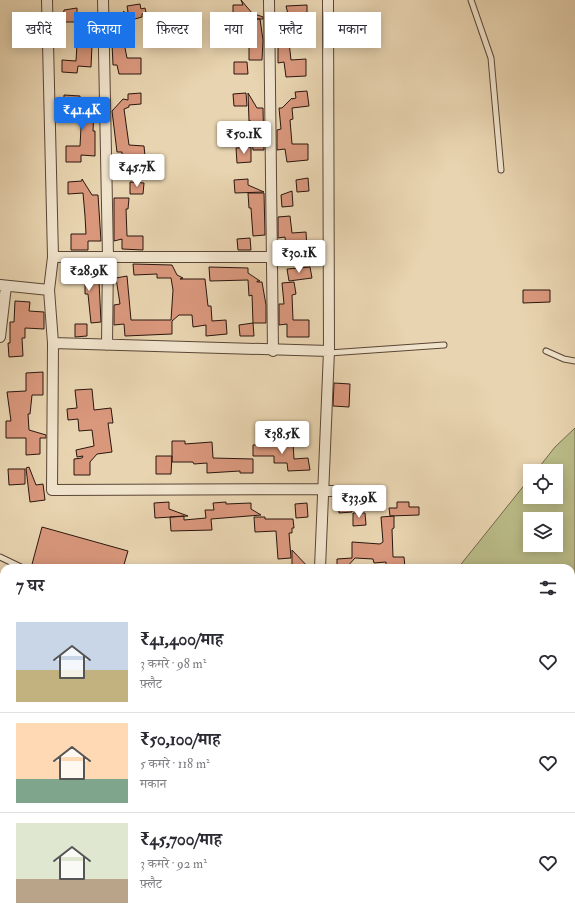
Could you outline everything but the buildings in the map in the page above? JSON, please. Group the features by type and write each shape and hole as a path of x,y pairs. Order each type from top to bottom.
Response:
{"street":[{"path":"47,0 53,257 49,290 53,343 52,490 369,491"},
{"path":"103,0 108,256 107,345"},
{"path":"269,0 274,351"},
{"path":"320,564 322,490 329,352 327,257 328,0"},
{"path":"53,257 327,257"},
{"path":"0,337 3,285 49,290"},
{"path":"53,343 329,352"}],"lane":[{"path":"471,0 491,58 501,170"},
{"path":"329,352 444,345"},
{"path":"546,351 564,359 575,360"},
{"path":"0,557 15,564"}],"green space":[{"path":"575,428 575,564 461,564 523,487 523,504 563,504 563,464 542,464 555,447"}]}
